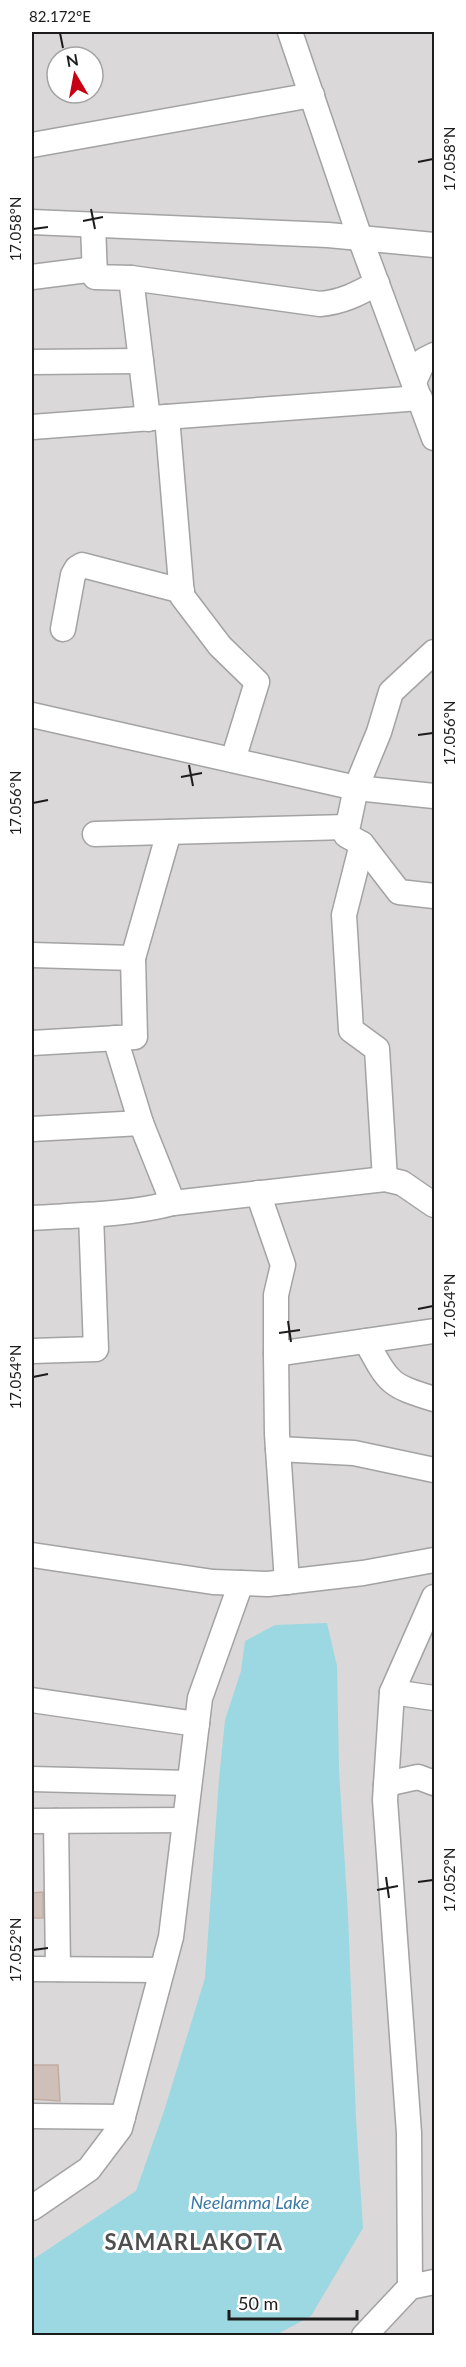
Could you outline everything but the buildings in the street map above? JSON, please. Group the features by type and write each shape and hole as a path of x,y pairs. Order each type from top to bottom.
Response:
{"street":[{"path":"290,32 360,238 435,438"},
{"path":"32,145 312,95"},
{"path":"32,222 328,234 435,245"},
{"path":"93,225 95,277 131,278 320,304 336,303 348,299 377,283"},
{"path":"32,277 95,269"},
{"path":"131,278 141,361 158,418 182,596 220,646 257,682 233,760"},
{"path":"417,390 424,360 435,355"},
{"path":"32,362 141,361"},
{"path":"32,427 158,418 417,390"},
{"path":"63,628 73,574 82,565 182,591"},
{"path":"385,1179 377,1049 351,1029 344,915 355,835 356,788 379,732 391,692 435,652"},
{"path":"32,715 356,788 435,796"},
{"path":"94,834 169,832 355,835"},
{"path":"32,1043 135,1037 133,958 169,832"},
{"path":"355,835 399,892 435,896"},
{"path":"32,955 133,958"},
{"path":"115,1038 141,1123 173,1203"},
{"path":"32,1129 141,1123"},
{"path":"32,1218 156,1208 173,1203 385,1179 402,1183 435,1205"},
{"path":"258,1193 283,1265 276,1295 276,1354 278,1449 286,1582"},
{"path":"32,1351 96,1349 90,1215"},
{"path":"276,1354 435,1331"},
{"path":"366,1341 384,1375 395,1386 435,1399"},
{"path":"278,1449 354,1453 435,1470"},
{"path":"32,1555 213,1582 268,1584 363,1573 435,1560"},
{"path":"32,2208 89,2169 120,2128 171,1936 200,1698 241,1583"},
{"path":"410,2287 409,2133 386,1784 392,1692 435,1597"},
{"path":"392,1692 435,1698"},
{"path":"32,1700 197,1724"},
{"path":"386,1784 418,1777 435,1783"},
{"path":"32,1779 189,1783"},
{"path":"32,1821 185,1820"},
{"path":"57,1821 58,1969"},
{"path":"32,1969 162,1970"},
{"path":"32,2116 123,2117"},
{"path":"364,2336 410,2287 435,2282"}],"shaded area":[{"path":"32,32 434,32 434,2335 32,2335"}],"water":[{"name":"Neelamma Lake","path":"327,1623 337,1666 339,1770 363,2228 311,2316 276,2335 32,2335 32,2260 136,2191 164,2111 205,1978 225,1720 241,1671 245,1641 275,1625"}],"district":[{"name":"SAMARLAKOTA","path":"194,2242"}]}
